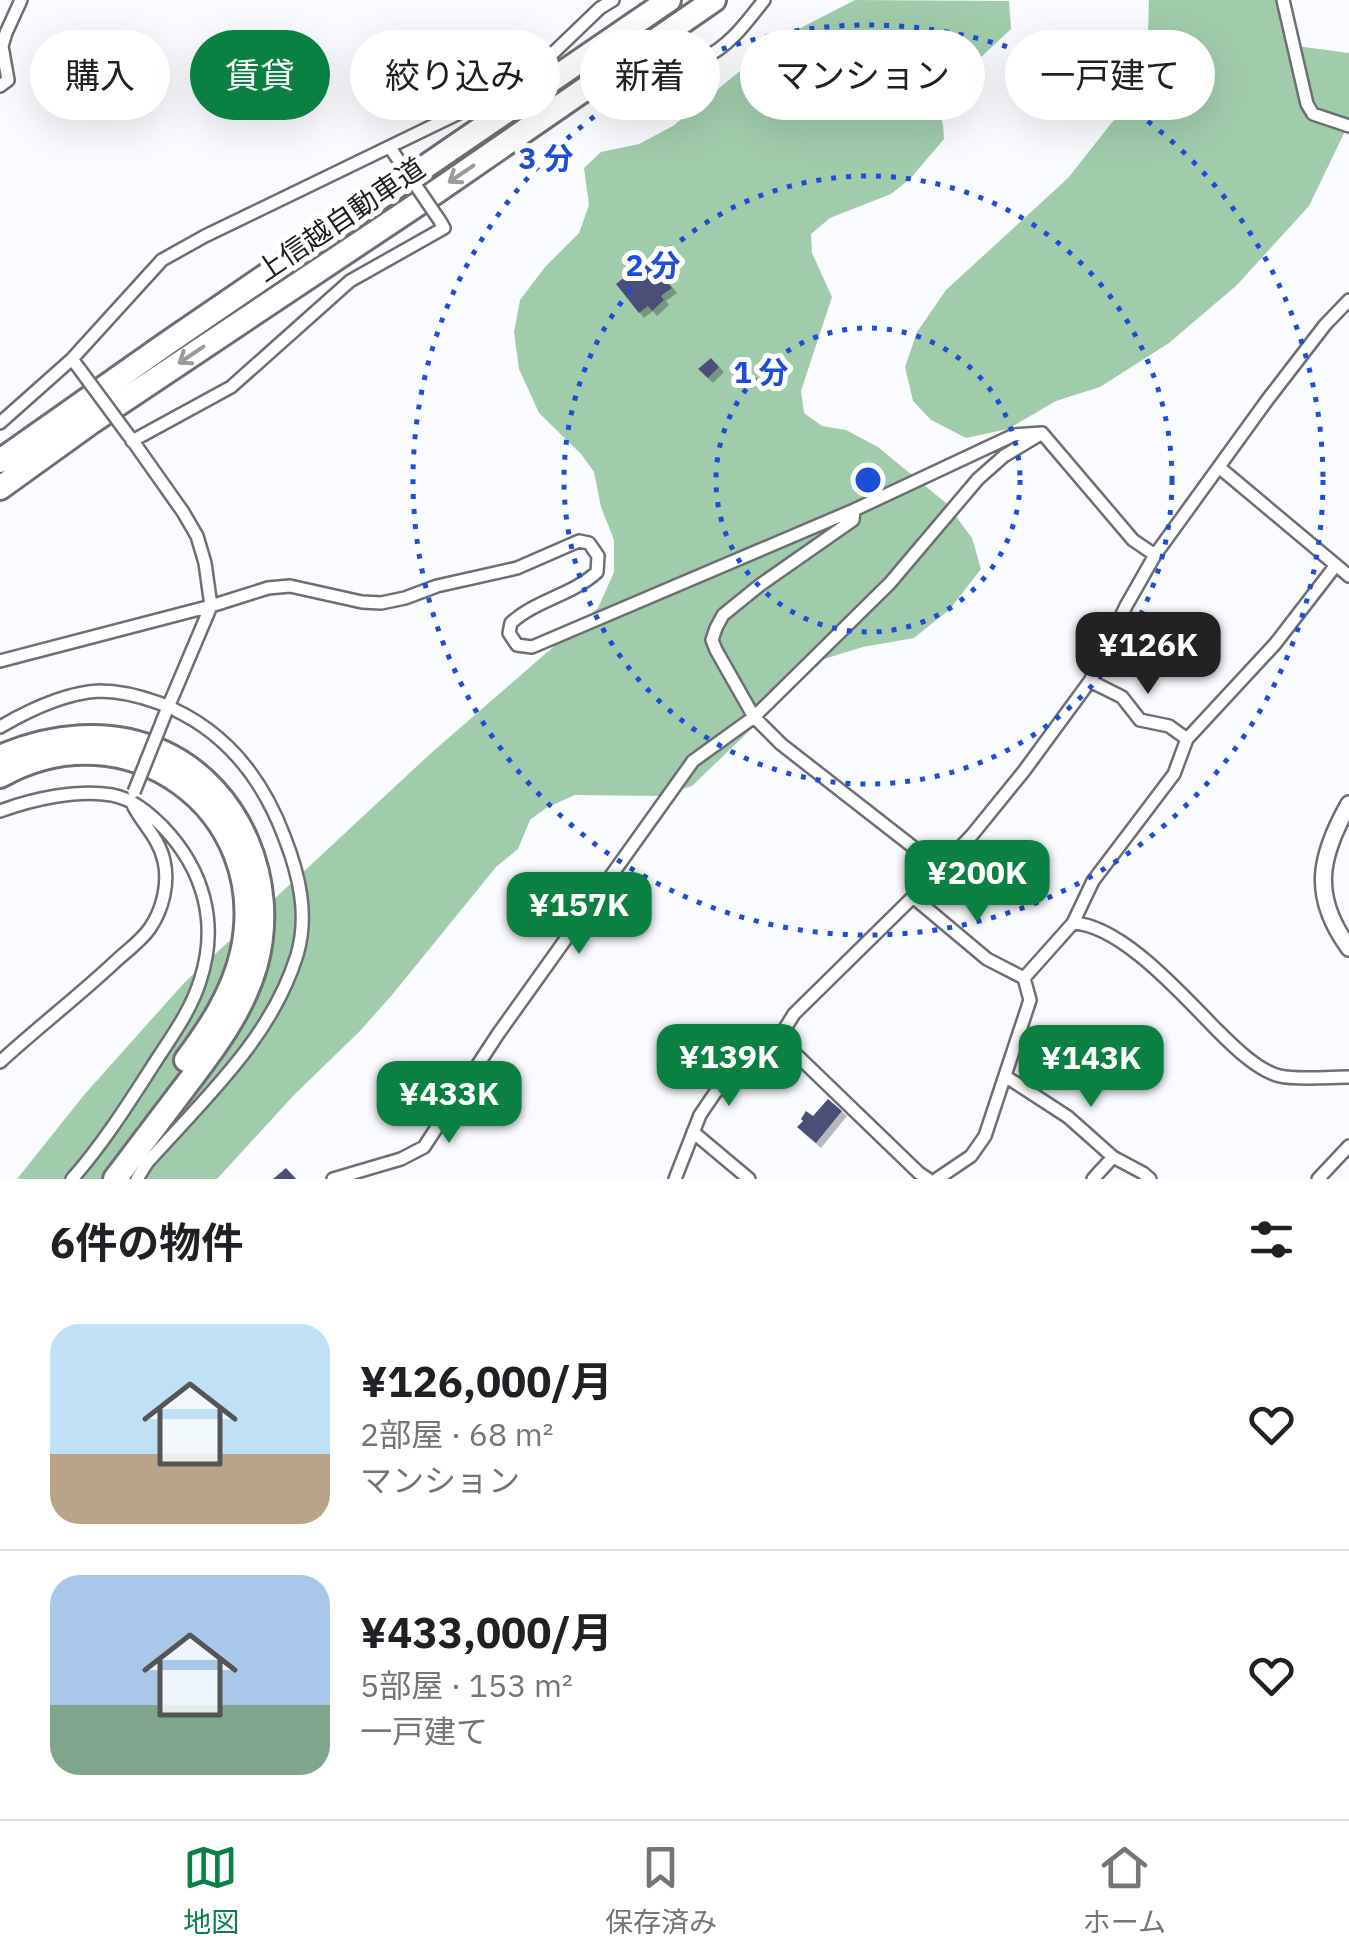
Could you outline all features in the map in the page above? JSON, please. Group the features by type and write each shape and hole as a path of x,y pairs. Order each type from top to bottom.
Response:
{"highway":[{"name":"上信越自動車道","path":"0,461 669,0"},
{"name":"上信越自動車道","path":"0,488 135,392 430,196 714,0"},
{"path":"0,757 46,741 72,737 119,739 163,752 197,774 227,807 241,826 258,870 263,917 248,987 212,1050 116,1179"},
{"path":"0,776 28,763 70,754 112,755 152,765 184,786 213,816 225,833 240,870 245,931 226,997 200,1042 96,1179"}],"street":[{"path":"0,86 8,80 2,46 21,0"},
{"path":"0,423 72,359 162,260 522,82 613,0"},
{"path":"720,49 764,0"},
{"path":"1283,0 1306,104 1314,114 1349,126"},
{"path":"130,438 231,387 350,281 444,228 392,148"},
{"path":"675,1179 700,1115 715,1093 779,1038 794,1014 914,897 992,810 1090,681 1155,555 1268,399 1349,300"},
{"path":"0,1062 137,942 160,910 165,891 165,862 156,838 139,819 133,796 210,606 197,536 72,359"},
{"path":"1042,433 1133,540 1155,555"},
{"path":"0,660 268,588 290,586 381,603 517,568 579,541 589,542 598,556 597,572 581,585 529,609 511,623 509,632 517,645 532,647 854,510 1014,435 1042,433"},
{"path":"333,1179 401,1159 424,1147 498,1034 693,761 754,716 890,583 978,480 1004,456 1042,433"},
{"path":"1220,468 1349,576"},
{"path":"854,510 852,520 723,615 712,640 754,716 781,744 940,868"},
{"path":"1024,978 1072,922 1093,881 1174,774 1187,739 1275,644 1336,565"},
{"path":"1090,681 1122,698 1140,720 1169,726 1187,739"},
{"path":"0,727 51,702 98,692 144,698 197,721 219,737 252,772 277,817 296,874 302,928 287,982 260,1033 240,1060 147,1162 137,1179"},
{"path":"0,811 78,795 133,796 185,853 196,872 208,913 207,956 190,1006 123,1111 72,1179"},
{"path":"1349,804 1332,834 1322,873 1328,910 1349,948"},
{"path":"914,897 988,959 1024,978 1030,1000 985,1136 971,1156 937,1179"},
{"path":"1072,922 1103,931 1130,948 1242,1056 1278,1076 1349,1077"},
{"path":"779,1038 928,1179"},
{"path":"1005,1076 1056,1109 1113,1158 1150,1179"},
{"path":"693,1132 749,1179"},
{"path":"1318,1179 1349,1146"},
{"path":"1093,1179 1113,1158"}],"green space":[{"path":"855,0 1009,1 1011,29 1005,30 1005,35 985,53 985,30 797,30"},
{"path":"1149,0 1291,0 1289,45 1349,53 1349,123 1309,206 1237,285 1169,343 1100,387 1056,401 1008,429 966,438 931,420 913,401 905,367 917,332 946,290 1068,178 1114,120 1215,120 1215,30 1148,30"},
{"path":"740,71 740,120 942,120 944,139 910,179 891,194 830,218 811,234 812,253 832,297 801,391 804,413 822,426 846,430 878,447 946,503 972,538 981,569 950,609 914,638 824,659 692,786 660,796 575,795 530,820 518,849 496,867 392,995 217,1179 17,1179 84,1095 184,983 430,754 598,608 614,572 614,540 601,507 594,472 539,413 519,369 514,332 520,300 545,267 579,233 589,205 584,168 601,152 639,144 680,120 720,120 720,87"}],"building":[{"path":"648,258 672,288 661,296 664,300 652,311 648,306 639,313 616,284"},
{"path":"711,358 719,367 708,378 698,369"},
{"path":"828,1099 842,1111 816,1143 797,1127 806,1111 813,1116"},
{"path":"286,1168 296,1179 273,1179"}]}
